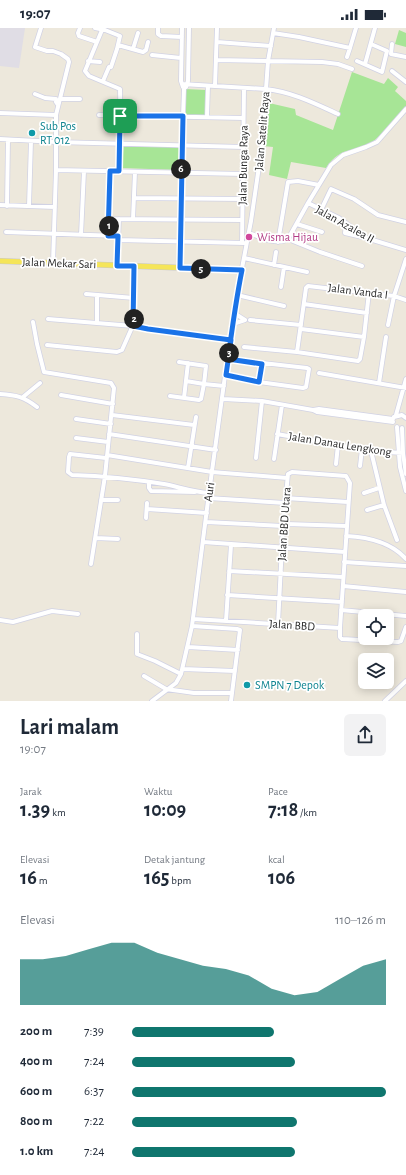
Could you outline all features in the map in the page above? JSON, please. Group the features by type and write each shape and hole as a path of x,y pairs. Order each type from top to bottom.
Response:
{"main road":[{"name":"Jalan Mekar Sari","path":"0,261 242,270"}],"street":[{"path":"41,28 34,47 47,52 52,50 57,52 68,59 69,62 56,114 53,263"},
{"path":"80,28 78,33 79,36 97,42"},
{"path":"95,28 120,36 111,67 109,67 103,81"},
{"path":"158,28 158,34 161,36 182,37"},
{"path":"182,28 181,58 184,86"},
{"path":"180,268 184,86 189,28"},
{"path":"215,86 217,42 216,28"},
{"name":"Jalan Satelit Raya","path":"249,233 262,146 268,61 274,28"},
{"path":"347,57 356,28"},
{"path":"365,64 375,28"},
{"path":"102,30 84,69 85,73 118,88 121,92 119,171"},
{"path":"133,49 138,33"},
{"path":"273,33 300,37 350,48"},
{"path":"118,45 145,51 147,49 148,42"},
{"path":"217,42 271,46"},
{"path":"357,61 382,72 388,51 371,44"},
{"path":"392,44 391,54 406,58"},
{"path":"152,55 181,58"},
{"path":"216,60 327,62 352,69"},
{"path":"88,61 100,62"},
{"path":"392,71 406,82"},
{"path":"184,86 266,89 300,96 338,114"},
{"path":"207,117 208,86"},
{"name":"Jalan Bunga Raya","path":"244,88 242,199 244,243"},
{"path":"35,94 45,98 56,99 58,105"},
{"path":"60,99 80,99"},
{"path":"242,270 244,243 249,233 278,242 288,239 319,185 331,166 340,156 376,142 406,109"},
{"path":"0,114 56,114"},
{"path":"99,115 243,118"},
{"path":"0,139 243,147"},
{"path":"7,206 8,140"},
{"path":"29,206 31,141"},
{"path":"56,170 243,174"},
{"path":"81,235 84,171"},
{"path":"108,236 110,171"},
{"path":"133,219 135,172"},
{"path":"278,242 288,182 298,181 319,185"},
{"path":"322,210 331,189 354,199 376,214 406,222"},
{"path":"134,198 242,199"},
{"name":"Jalan Azalea II","path":"308,203 346,223 366,238 406,250"},
{"path":"0,205 55,207"},
{"path":"109,219 242,220"},
{"path":"117,266 119,219"},
{"path":"346,223 345,233 366,238"},
{"path":"296,224 322,232"},
{"path":"6,232 108,236 181,242 244,243"},
{"path":"288,239 313,250 362,266"},
{"path":"274,264 276,252"},
{"path":"244,258 307,272"},
{"path":"388,325 394,296 404,273 406,259"},
{"path":"47,345 120,352 133,326 134,266"},
{"path":"281,287 284,267"},
{"name":"Auri","path":"152,701 176,683 183,669 188,647 234,313 242,270"},
{"name":"Jalan Vanda I","path":"304,304 306,287 310,285 369,292 394,296 406,300"},
{"path":"244,347 297,352 358,361 360,359 364,337 369,292"},
{"path":"86,294 134,298"},
{"path":"97,295 97,323"},
{"path":"237,295 284,306"},
{"path":"297,352 304,304 367,313"},
{"path":"233,324 245,320 234,313"},
{"path":"48,319 133,326 231,340"},
{"path":"250,320 364,337"},
{"path":"33,322 38,351 44,372 112,384 114,388 102,500 91,564"},
{"path":"379,383 386,337"},
{"path":"226,375 259,382 305,388 309,369 228,359"},
{"path":"170,396 200,400 206,366 179,362"},
{"path":"184,398 188,363"},
{"path":"259,382 262,364"},
{"path":"319,373 405,388"},
{"path":"406,379 405,388 394,419 397,427 401,472 406,491"},
{"path":"186,381 224,386"},
{"path":"23,398 40,383"},
{"path":"0,394 14,395 23,398 37,407"},
{"path":"61,395 113,404"},
{"path":"222,399 262,401 312,410 319,409 394,419 402,414 406,418"},
{"path":"256,458 262,401"},
{"path":"274,459 282,405"},
{"path":"112,415 194,426"},
{"path":"188,468 196,417"},
{"path":"76,420 110,424"},
{"path":"397,427 404,426 400,454 406,474"},
{"path":"109,434 216,450"},
{"name":"Jalan Danau Lengkong","path":"277,434 362,450 400,454"},
{"path":"76,438 108,442"},
{"path":"336,464 338,445"},
{"path":"360,466 362,450"},
{"path":"371,451 379,488 397,540"},
{"path":"287,478 212,472 106,457 70,454 68,470 70,474 105,476 149,482 208,495 285,501 348,502"},
{"name":"Jalan BBD Utara","path":"278,624 287,478 292,472 348,477 350,483 343,577"},
{"path":"149,482 150,490 165,492 196,492"},
{"path":"165,492 166,485"},
{"path":"364,493 379,488"},
{"path":"102,500 118,500"},
{"path":"146,518 147,503"},
{"path":"366,510 384,505"},
{"path":"147,510 207,513"},
{"path":"206,522 283,526 287,524 347,526"},
{"path":"346,536 365,537 379,541 406,559"},
{"path":"96,538 118,539"},
{"path":"203,542 345,552"},
{"path":"226,621 231,545"},
{"path":"344,562 406,566"},
{"path":"229,570 343,577 340,628 340,637 342,639 398,642 401,641 406,627"},
{"path":"343,586 406,592"},
{"path":"227,595 342,602"},
{"path":"341,610 406,616"},
{"path":"0,620 13,622 52,611 78,614"},
{"name":"Jalan BBD","path":"193,619 340,628"},
{"path":"192,626 239,629 238,650 231,701"},
{"path":"137,634 137,654 152,659 181,674"},
{"path":"188,647 238,650"},
{"path":"183,669 235,671"},
{"path":"144,676 166,689 194,693 232,693"},
{"path":"385,701 406,681"}],"shaded area":[{"path":"0,28 25,28 19,68 0,66"}],"green space":[{"path":"399,30 406,33 406,47 395,44"},
{"path":"352,72 384,84 388,78 398,87 395,91 406,101 406,106 388,128 376,139 363,147 338,155 326,168 291,162 287,179 269,175 273,147 263,146 269,103 295,109 296,115 333,130"},
{"path":"185,89 206,90 206,116 183,116"},
{"path":"123,145 179,146 180,170 120,168"}],"place":[{"name":"Sub Pos RT 012","path":"32,133"},
{"name":"Wisma Hijau","path":"249,237"},
{"name":"SMPN 7 Depok","path":"247,685"}],"route":[{"path":"120,116 119,171 110,171 108,236 118,236 117,266 134,266 133,326 231,340 226,375 259,382 262,364 228,359 231,340 233,324 234,310 242,270 180,268 183,116 120,116"}]}
